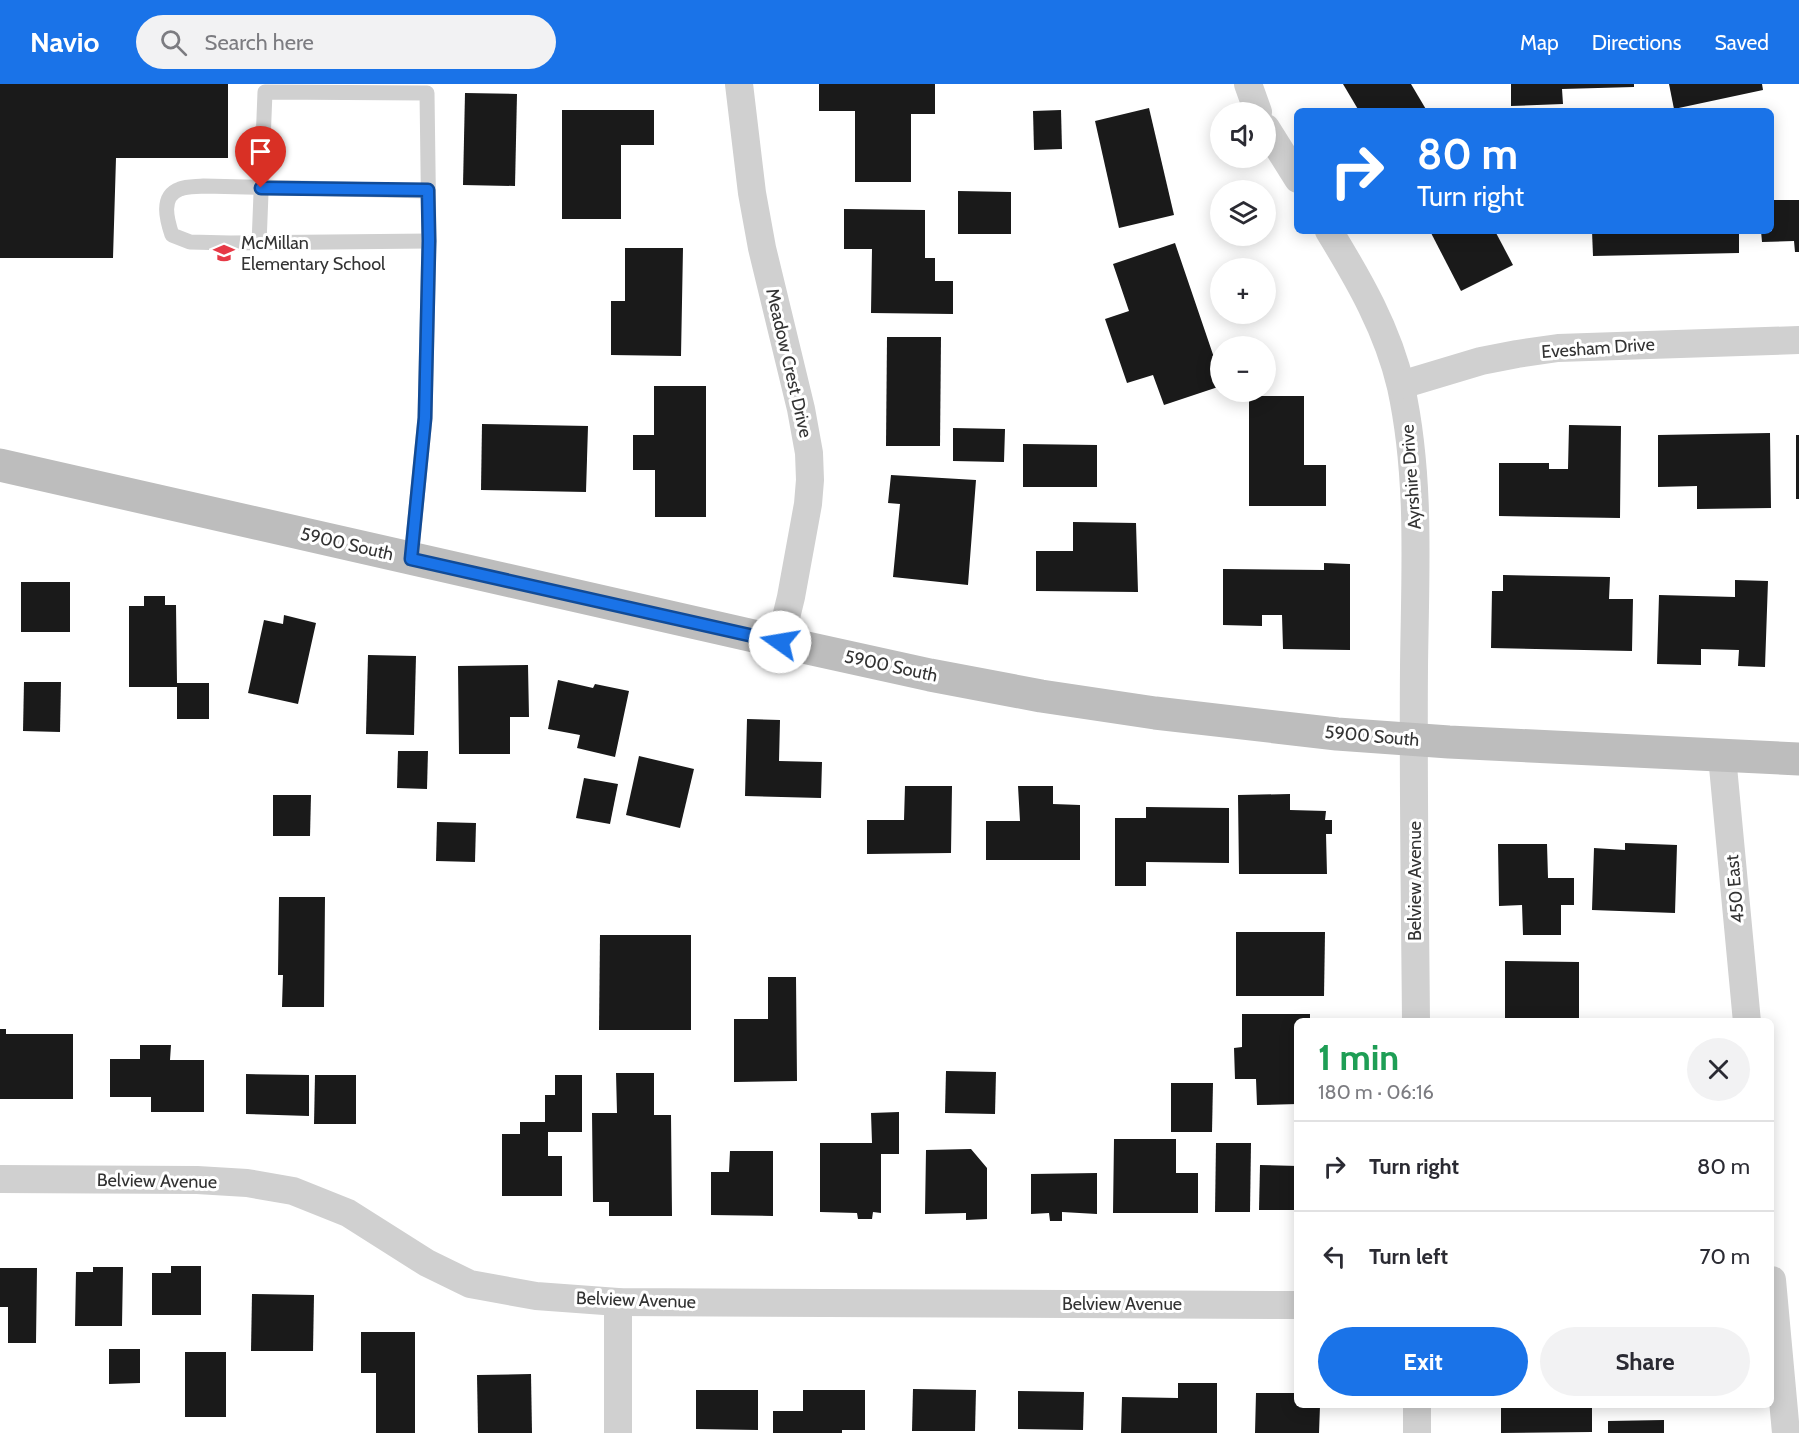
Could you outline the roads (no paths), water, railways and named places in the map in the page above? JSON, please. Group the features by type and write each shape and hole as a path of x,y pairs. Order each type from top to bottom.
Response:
{"main road":[{"name":"5900 South","path":"0,465 930,675 1132,710 1337,734 1415,740 1799,759"}],"street":[{"name":"Meadow Crest Drive","path":"740,84 752,193 762,248 801,409 809,453 808,504 791,597 780,642"},
{"path":"1248,84 1254,102"},
{"path":"1276,144 1294,173"},
{"name":"Ayrshire Drive","path":"1331,234 1385,333 1401,385 1410,436 1415,520 1415,740"},
{"name":"Evesham Drive","path":"1401,385 1481,362 1558,348 1799,340"},
{"name":"Belview Avenue","path":"1415,740 1416,1018"},
{"name":"450 East","path":"1722,756 1747,1018"},
{"name":"Belview Avenue","path":"0,1179 197,1180 247,1183 293,1191 348,1214 427,1263 470,1284 536,1296 618,1302 1294,1305"},
{"path":"618,1302 618,1433"},
{"path":"1774,1302 1786,1433"},
{"path":"1417,1408 1417,1433"}],"lane":[{"path":"259,244 265,92 427,93 429,241 425,418 411,559"},
{"path":"428,190 204,186 179,189 169,198 166,215 172,235 190,242 259,244 429,241"}],"place":[{"name":"McMillan Elementary School","path":"224,253"}]}
